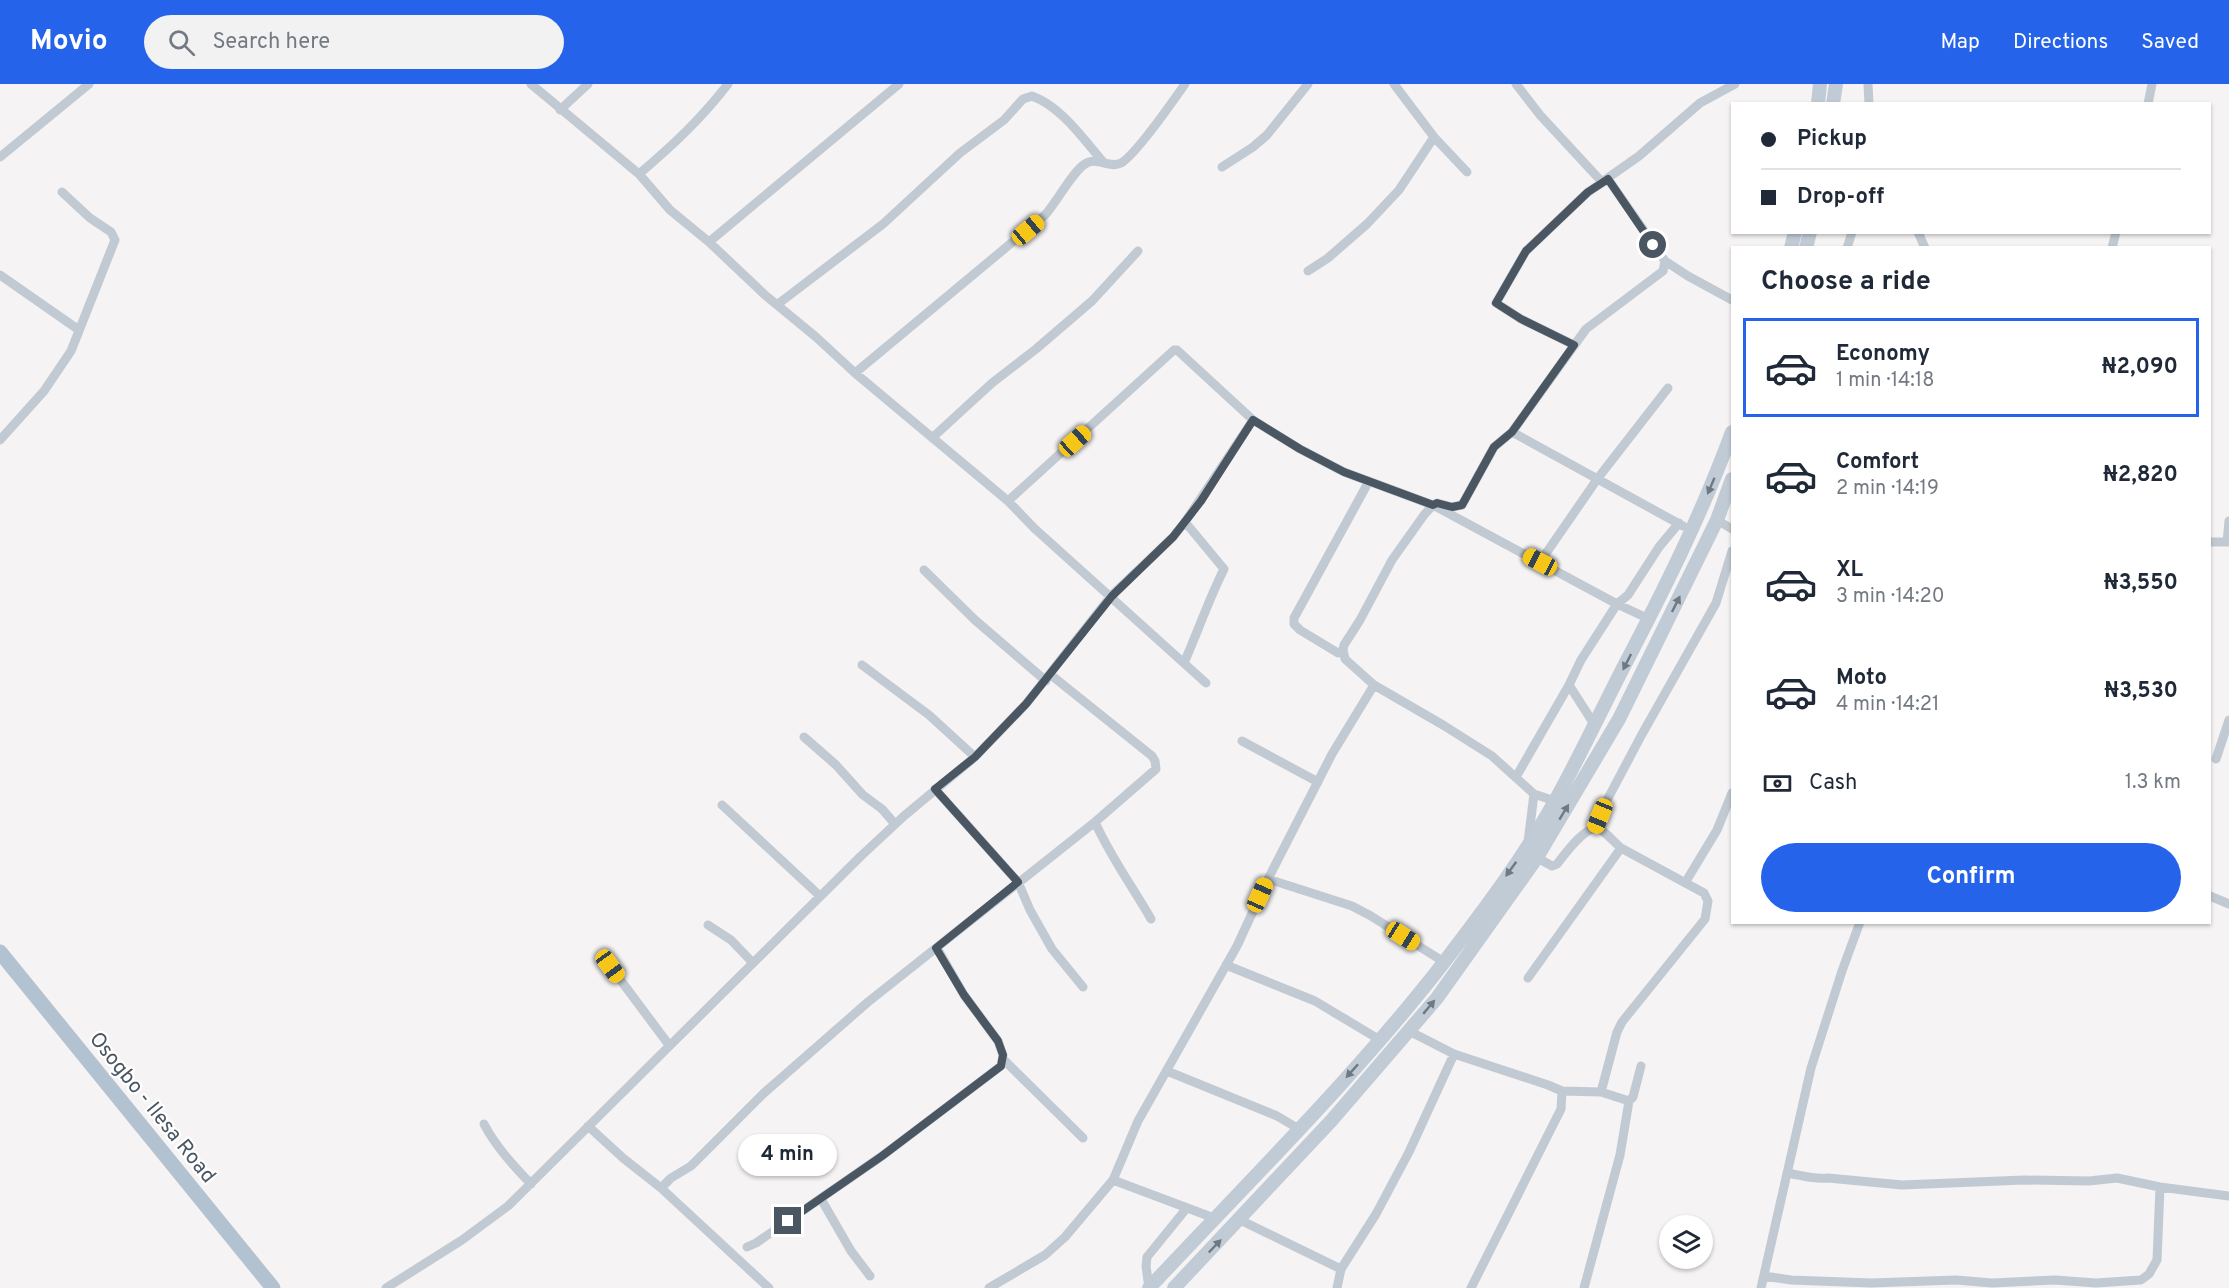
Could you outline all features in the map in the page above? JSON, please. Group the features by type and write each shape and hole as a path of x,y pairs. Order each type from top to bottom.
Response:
{"main road":[{"path":"1818,102 1820,84"},
{"path":"1833,102 1836,84"},
{"path":"1149,1288 1380,1040 1444,962 1527,847 1555,801 1649,619 1692,532 1731,434"},
{"path":"1174,1288 1331,1121 1437,998 1536,859 1619,719 1717,520 1731,483"},
{"name":"Osogbo - Ilesa Road","path":"0,952 273,1288"}],"street":[{"path":"0,157 89,84"},
{"path":"531,84 639,174 670,210 710,242 752,283 1008,501 1034,528 1206,683"},
{"path":"560,110 588,84"},
{"path":"639,174 680,140 728,84"},
{"path":"710,242 899,84"},
{"path":"855,373 1045,215 1056,204 1083,165 1093,161 1114,165 1123,162 1185,84"},
{"path":"1222,167 1267,135 1308,84"},
{"path":"1394,84 1434,137 1467,172"},
{"path":"1516,84 1540,115 1602,182 1608,179"},
{"path":"1574,345 1521,319 1496,303 1526,251 1588,192 1639,156 1700,103 1735,84"},
{"path":"1868,84 1869,102"},
{"path":"2148,102 2152,84"},
{"path":"778,304 883,224 960,153 1004,120 1023,99 1032,96 1039,99 1065,118 1104,163"},
{"path":"1308,271 1328,258 1367,224 1406,183 1434,137"},
{"path":"1608,179 1665,261 1731,299"},
{"path":"0,440 50,383 71,351 108,260 114,236 79,209 62,192"},
{"path":"932,438 992,383 1092,301 1138,251"},
{"path":"1369,481 1294,618 1294,624 1300,630 1338,653 1360,620 1392,561 1424,515 1437,503 1452,507 1462,505 1494,447 1512,432 1586,329 1662,271 1665,261"},
{"path":"0,275 79,330"},
{"path":"1008,501 1174,350 1177,350 1253,420 1300,449 1344,472 1433,505 1649,619"},
{"path":"1540,562 1598,478 1668,388"},
{"path":"386,1288 462,1240 495,1216 531,1184 820,896 935,789 975,757 1048,678 1112,596 1173,537 1253,420"},
{"path":"1512,432 1692,532"},
{"path":"1717,520 1731,528"},
{"path":"2211,542 2228,542 2229,521"},
{"path":"1184,663 1224,569 1185,522"},
{"path":"1516,777 1581,660 1617,604 1628,595 1659,547 1679,523"},
{"path":"1595,828 1641,736 1716,603 1731,554"},
{"path":"661,1188 691,1166 785,1073 899,975 1095,822 1156,769 1155,761 1142,748 975,620 924,570"},
{"path":"1342,650 1350,665 1374,685 1492,756 1534,794 1555,801"},
{"path":"862,665 929,715 975,757"},
{"path":"989,1288 1045,1255 1065,1237 1113,1180 1138,1121 1237,946 1268,879 1318,782 1346,729 1374,685"},
{"path":"1569,685 1594,724"},
{"path":"2216,759 2229,720"},
{"path":"804,737 896,824"},
{"path":"1242,741 1318,782"},
{"path":"935,789 1018,882 1030,910 1052,949 1083,987"},
{"path":"1534,794 1527,847 1536,859 1548,865 1557,864 1584,832 1595,828 1621,848 1704,893 1708,901 1705,919 1622,1022 1617,1032 1601,1092"},
{"path":"1685,883 1717,830 1731,795"},
{"path":"722,805 820,896"},
{"path":"1095,822 1108,851 1136,892 1150,919"},
{"path":"1528,978 1621,848"},
{"path":"1268,879 1352,906 1444,962"},
{"path":"2211,896 2229,904"},
{"path":"1761,1288 1811,1068 1859,924"},
{"path":"708,925 731,940 753,963"},
{"path":"936,948 964,995 998,1041 1003,1059 1083,1138"},
{"path":"1226,965 1315,1001 1380,1040"},
{"path":"610,966 669,1045"},
{"path":"1409,1031 1454,1054 1540,1084 1562,1091 1601,1092 1629,1101"},
{"path":"1337,1288 1341,1269 1376,1214 1409,1152 1454,1054"},
{"path":"747,1247 756,1244 882,1156 1001,1066 1003,1059"},
{"path":"1584,1288 1618,1164 1629,1101 1633,1097 1641,1066"},
{"path":"1167,1071 1277,1116 1299,1129"},
{"path":"1471,1288 1561,1109 1562,1091"},
{"path":"484,1124 493,1141 531,1184"},
{"path":"588,1126 622,1158 661,1188 769,1288"},
{"path":"1787,1173 1811,1176 1818,1180 1828,1178 1902,1185 2024,1180 2089,1181 2116,1178 2160,1187 2229,1196"},
{"path":"1113,1180 1214,1218"},
{"path":"1764,1276 1791,1280 1871,1283 1956,1280 1992,1283 2055,1280 2096,1283 2141,1280 2149,1274 2157,1260 2160,1187"},
{"path":"820,1199 851,1251 870,1276"},
{"path":"1149,1288 1147,1257 1186,1209"},
{"path":"1240,1220 1341,1269"}],"route":[{"path":"788,1221 882,1156 1001,1066 1003,1055 998,1041 964,995 936,948 1018,882 935,789 975,757 1026,704 1112,596 1173,537 1201,501 1253,420 1300,449 1344,472 1433,505 1437,503 1457,507 1462,505 1494,447 1512,432 1574,345 1521,319 1496,303 1526,251 1588,192 1608,179 1653,245"}]}
